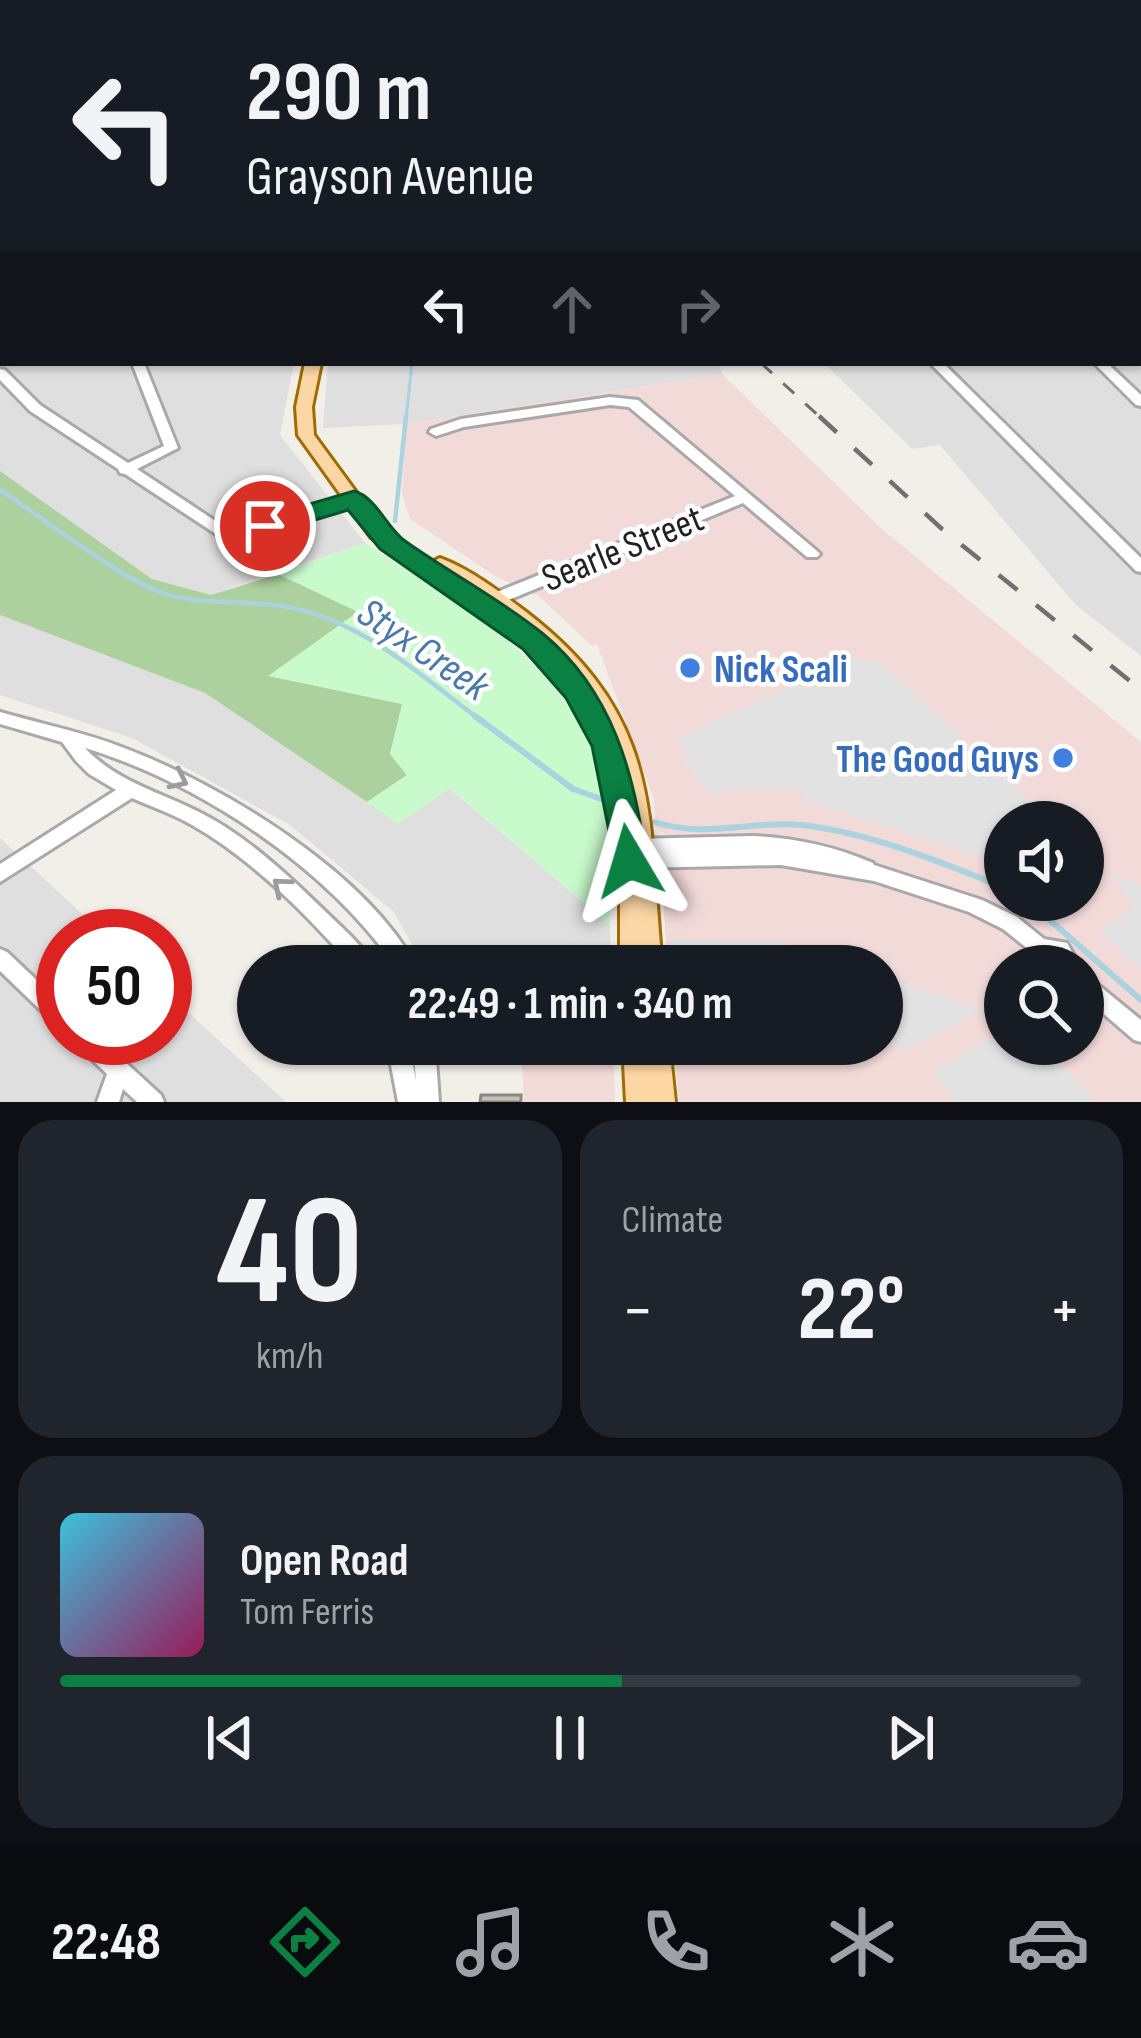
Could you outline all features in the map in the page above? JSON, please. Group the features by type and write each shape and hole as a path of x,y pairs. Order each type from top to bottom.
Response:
{"main road":[{"path":"312,366 304,407 306,435 377,533 544,651"},
{"path":"370,519 498,598 559,647 600,700 616,729 628,791 647,945"},
{"path":"425,568 483,596 498,598"},
{"path":"498,598 500,609 534,636 578,692 628,791"},
{"path":"632,945 634,842"},
{"path":"637,1065 639,1102"},
{"path":"658,1065 662,1102"}],"street":[{"path":"125,470 170,448 139,366"},
{"path":"939,366 1141,567"},
{"path":"1103,366 1141,402"},
{"path":"0,373 35,408 230,537 354,500"},
{"path":"436,432 461,423 628,402 641,407 812,554"},
{"name":"Searle Street","path":"498,598 746,497"},
{"path":"0,718 114,750 192,786 266,831 362,909 390,945"},
{"path":"70,741 82,760 128,790 198,820 347,945"},
{"path":"0,874 128,790"},
{"path":"634,842 781,856 874,873 994,914 1027,945"},
{"path":"0,958 36,992"},
{"path":"1104,1002 1141,1033"},
{"path":"113,1065 153,1102"},
{"path":"402,1065 409,1102"},
{"path":"425,1065 428,1102"},
{"path":"108,1102 119,1071"}],"shaded area":[{"path":"0,366 293,366 280,435 365,543 211,595 152,579 0,471"},
{"path":"328,366 720,366 722,374 406,424 323,428"},
{"path":"827,366 1141,366 1141,656 1076,605 940,445 912,449"},
{"path":"722,374 883,530 1141,742 1141,1102 679,1102 676,1065 903,1065 903,945 666,945 661,873 667,867 667,835 656,828 654,800 597,644 592,646 539,596 495,576 410,519 402,494 406,424"},
{"path":"0,615 205,693 398,823 449,788 610,925 610,945 412,945 394,912 290,825 132,738 0,695"},
{"path":"850,657 882,663 1030,801 984,801 984,858 801,799 806,793 798,790 726,790 715,797 682,761 695,755 674,741"},
{"path":"0,838 77,909 36,909 36,1065 192,1065 192,1016 237,1057 237,1065 246,1065 286,1102 0,1102"},
{"path":"1109,872 1141,886 1141,968 1099,932 1134,908"},
{"path":"670,940 791,945 670,945"},
{"path":"903,983 983,1010 904,1050"},
{"path":"984,1043 984,1065 1064,1065 1096,1102 956,1102 932,1071"},
{"path":"522,1065 614,1065 615,1102 524,1102"}],"green space":[{"path":"0,471 152,579 211,595 278,574 359,611 270,676 403,704 390,754 407,775 367,802 205,693 0,615"},
{"path":"365,543 510,643 568,706 589,743 603,786 610,925 450,788 398,824 367,802 407,775 390,754 402,704 268,676 358,612 278,574"}],"building":[{"path":"481,1095 521,1095 521,1102 480,1102"}],"waterway":[{"path":"406,419 412,366"},
{"path":"395,521 406,416"},
{"name":"Styx Creek","path":"0,490 155,590 202,601 282,606 337,622 387,650 478,718"},
{"name":"Styx Creek","path":"478,718 573,789 607,801"},
{"name":"Styx Creek","path":"655,822 692,829 783,824 828,829 905,850 984,880"},
{"name":"Styx Creek","path":"1051,921 1141,1000"}],"railway":[{"path":"764,366 822,419"},
{"path":"819,416 942,529 1141,690"}],"place":[{"name":"Nick Scali","path":"690,668"},
{"name":"The Good Guys","path":"1063,758"}],"route":[{"path":"265,526 354,500 389,543 534,642 566,675 608,746 617,773 629,861"}]}
